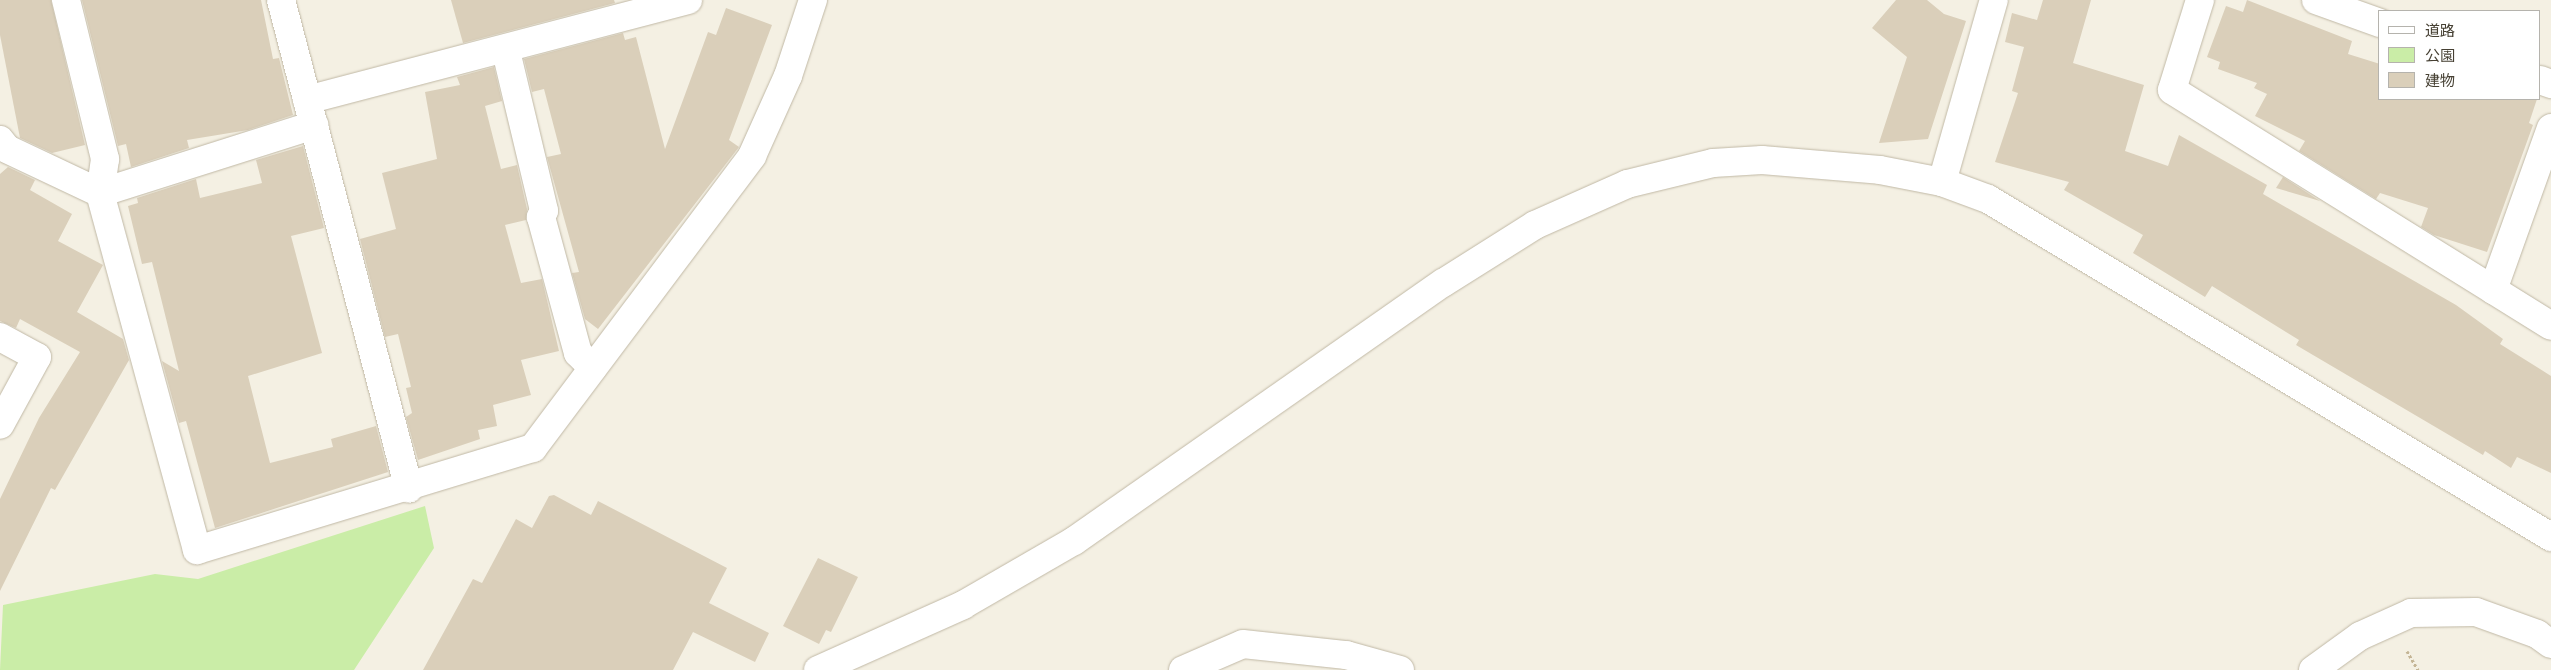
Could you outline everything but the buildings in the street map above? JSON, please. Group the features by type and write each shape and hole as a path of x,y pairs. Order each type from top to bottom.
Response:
{"street":[{"path":"66,0 105,158 100,193 197,550 409,489 533,448 752,156 788,76 813,0"},
{"path":"281,0 409,489"},
{"path":"0,140 7,149 100,193 311,112 506,51 688,0"},
{"path":"2200,0 2172,90 2551,326"},
{"path":"2316,0 2378,22"},
{"path":"1942,182 1991,1"},
{"path":"506,51 544,211 541,217 575,344 593,368"},
{"path":"2493,290 2551,128"},
{"path":"832,668 964,605 1074,541 1443,283 1535,225 1586,201 1666,172 1762,160 1871,169 1942,182 2028,220 2551,537"},
{"path":"0,337 37,357 0,425"},
{"path":"2313,670 2360,636 2411,613 2476,612 2537,634 2551,644"},
{"path":"1182,670 1243,644 1346,654 1400,670"}],"green space":[{"path":"425,506 434,548 354,670 0,670 3,605 155,574 198,579"}]}
